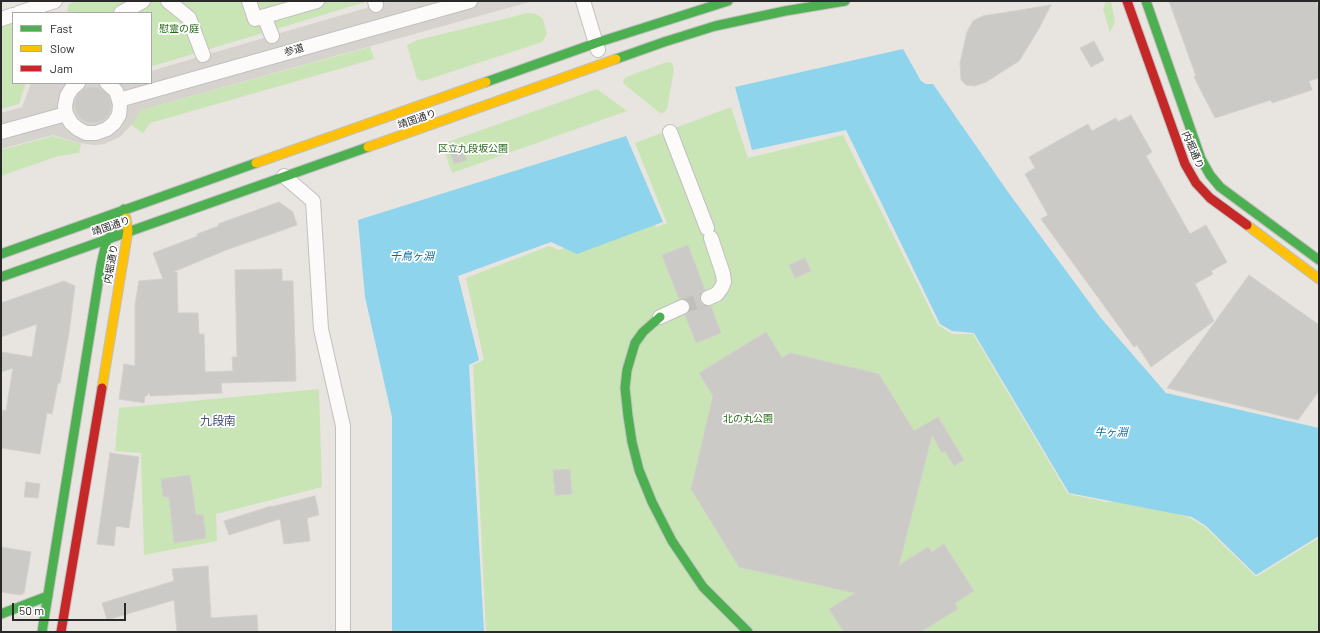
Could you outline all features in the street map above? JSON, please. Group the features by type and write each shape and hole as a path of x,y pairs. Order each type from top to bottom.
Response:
{"main road":[{"name":"靖国通り","path":"1,254 124,209 596,43 728,1"},
{"name":"靖国通り","path":"1,277 284,176 715,26 785,11 846,1"},
{"name":"内堀通り","path":"1127,1 1185,164 1196,183 1210,198 1319,279"},
{"name":"内堀通り","path":"1146,1 1201,159 1210,175 1220,187 1319,260"},
{"name":"内堀通り","path":"61,632 128,232 124,209"},
{"name":"内堀通り","path":"42,632 97,289 107,239 124,209"},
{"path":"58,256 81,256"},
{"path":"94,268 97,289"},
{"path":"660,317 643,332 635,343 626,370 625,388 628,416 632,442 639,470 652,502 672,541 703,587 748,632"},
{"path":"1,614 48,596"}],"street":[{"path":"22,12 55,1"},
{"path":"123,12 143,1"},
{"path":"168,1 189,18 204,55"},
{"path":"249,1 255,19 316,1"},
{"name":"参道","path":"119,100 470,1"},
{"path":"584,1 603,64"},
{"path":"1,19 12,15"},
{"path":"264,16 272,36"},
{"path":"77,84 67,96 65,106 66,114 70,123 86,133 107,130 119,115 120,105 116,91 108,84"},
{"path":"1,132 66,114"},
{"path":"670,132 709,233 724,278 724,282 720,290 714,296 708,298"},
{"path":"284,176 313,201 321,329 343,426 343,632"},
{"path":"660,317 682,307"}],"green space":[{"name":"慰霊の庭","path":"77,1 369,1 153,66 152,12 68,12 69,4"},
{"path":"1106,1 1111,1 1115,22 1110,32 1103,9"},
{"path":"528,13 536,14 543,19 547,34 542,42 423,81 417,79 407,45 418,40"},
{"path":"12,23 12,84 26,84 19,104 1,109 1,27"},
{"path":"370,47 374,59 150,123 143,133 131,125 141,110"},
{"path":"667,62 672,63 674,69 667,109 663,113 660,113 624,84 623,80 626,77"},
{"name":"区立九段坂公園","path":"597,89 627,111 452,173 442,144"},
{"name":"北の丸公園","path":"731,107 748,158 843,135 938,325 952,334 973,334 1068,494 1107,502 1136,500 1190,518 1205,527 1256,577 1319,538 1319,632 486,632 473,365 484,360 466,278 549,246 559,250 645,218 657,227 667,223 635,143"},
{"path":"53,136 81,144 79,153 58,156 1,176 1,150"},
{"path":"319,389 322,487 216,514 217,541 144,555 141,453 115,451 119,408"}],"shaded area":[{"path":"390,1 533,1 141,110 133,123 120,137 104,144 95,145 78,143 53,135 1,149 1,113 22,107 31,84 152,84 152,71"}],"water":[{"name":"牛ヶ淵","path":"903,49 921,81 926,84 933,84 1008,192 1100,317 1166,393 1319,428 1319,536 1256,575 1206,526 1192,517 1069,493 974,333 952,331 940,324 846,130 752,150 735,87"},
{"name":"千鳥ヶ淵","path":"626,136 663,222 577,254 551,242 458,276 479,360 469,365 484,632 392,632 392,417 365,297 358,220"}],"building":[{"path":"1169,1 1316,1 1319,12 1319,78 1309,81 1312,90 1272,103 1271,100 1215,118 1194,77 1196,76"},
{"path":"1051,5 1037,32 1019,61 986,82 975,86 966,85 961,80 960,63 967,32 973,21 983,16"},
{"path":"1094,41 1104,60 1091,67 1080,48"},
{"path":"97,87 106,92 110,98 110,112 106,118 97,123 89,123 80,118 76,112 75,101 80,92 86,88"},
{"path":"1131,115 1152,152 1146,156 1190,234 1206,225 1227,262 1211,271 1213,274 1195,284 1214,321 1151,367 1137,345 1134,347 1041,219 1048,215 1025,174 1035,168 1029,157 1088,124 1092,131 1116,118 1118,122"},
{"path":"462,145 467,160 454,164 449,149"},
{"path":"279,202 293,212 297,225 226,250 173,272 177,272 178,313 198,313 199,334 204,334 205,372 233,371 232,357 237,357 235,270 282,269 282,281 293,281 296,381 221,383 222,393 150,396 148,393 147,396 145,396 144,403 119,399 124,364 135,366 135,305 139,281 163,279 153,253 198,236 197,234 219,226 218,224"},
{"path":"688,245 705,290 701,293 700,301 703,305 711,306 721,333 696,343 685,315 689,312 690,304 687,300 679,299 662,255"},
{"path":"805,258 811,271 795,278 789,265"},
{"path":"1249,275 1319,325 1319,391 1298,420 1167,388"},
{"path":"64,281 75,286 69,333 60,383 58,383 52,414 47,413 40,454 1,448 1,421 3,410 6,411 13,368 1,372 1,352 32,357 37,324 1,337 1,303"},
{"path":"766,332 782,358 790,353 879,374 914,431 938,417 964,460 954,466 945,451 942,453 932,435 899,565 928,547 932,552 944,544 974,591 955,603 958,609 920,632 844,632 829,609 855,593 739,567 691,489 713,396 699,373"},
{"path":"110,453 139,457 129,528 116,526 114,546 97,544"},
{"path":"570,469 572,494 555,495 553,470"},
{"path":"190,475 196,515 203,514 206,538 174,543 169,497 163,497 161,479"},
{"path":"26,482 40,484 38,498 24,497"},
{"path":"315,496 319,515 307,518 310,541 284,544 280,519 229,535 224,521 271,506"},
{"path":"1,547 31,552 24,593 20,595 1,592"},
{"path":"208,566 211,618 257,615 258,632 177,632 174,600 107,620 102,603 174,581 172,569"}],"tunnel":[{"path":"682,307 708,298"}],"traffic: fast":[{"path":"486,82 596,43 728,1"},
{"path":"616,59 715,26 785,11 845,1"},
{"path":"1146,1 1201,159 1210,175 1220,187 1319,260"},
{"path":"1,277 368,147"},
{"path":"1,254 256,163"},
{"path":"42,632 101,265 107,239 124,209"},
{"path":"660,317 643,332 635,343 627,370 625,388 628,416 632,442 639,470 652,502 672,541 703,587 748,632"},
{"path":"1,614 48,596"}],"traffic: slow":[{"path":"368,147 616,59"},
{"path":"256,163 486,82"},
{"path":"102,388 128,231 126,218"},
{"path":"1247,225 1319,279"}],"traffic: jam":[{"path":"1127,1 1185,164 1196,183 1210,198 1247,225"},
{"path":"61,632 102,388"}],"district":[{"name":"九段南","path":"218,421"}]}
